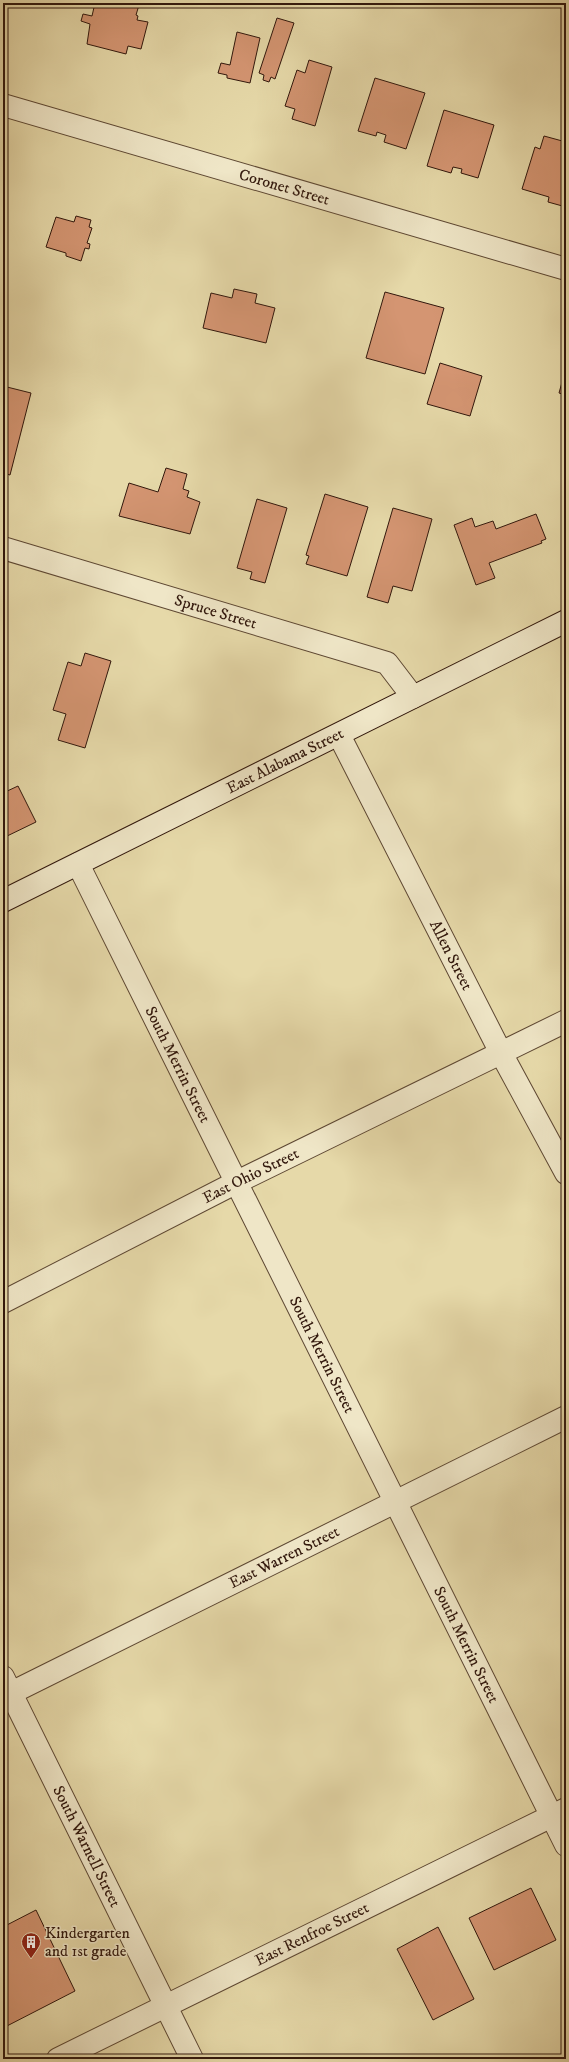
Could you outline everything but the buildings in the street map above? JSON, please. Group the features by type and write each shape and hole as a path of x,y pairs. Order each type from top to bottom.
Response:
{"street":[{"name":"Coronet Street","path":"3,105 566,269"},
{"name":"Spruce Street","path":"3,548 387,663 413,697"},
{"name":"East Alabama Street","path":"3,901 566,621"},
{"name":"Allen Street","path":"339,735 501,1053 566,1173"},
{"name":"South Merrin Street","path":"78,864 396,1502 559,1812 566,1844"},
{"name":"East Ohio Street","path":"3,1302 237,1182 566,1021"},
{"name":"East Warren Street","path":"6,1689 396,1502 566,1417"},
{"name":"South Warnell Street","path":"6,1689 192,2059"},
{"name":"East Renfroe Street","path":"58,2059 559,1812"}],"place":[{"name":"Kindergarten and 1st grade","path":"31,1959"}]}
